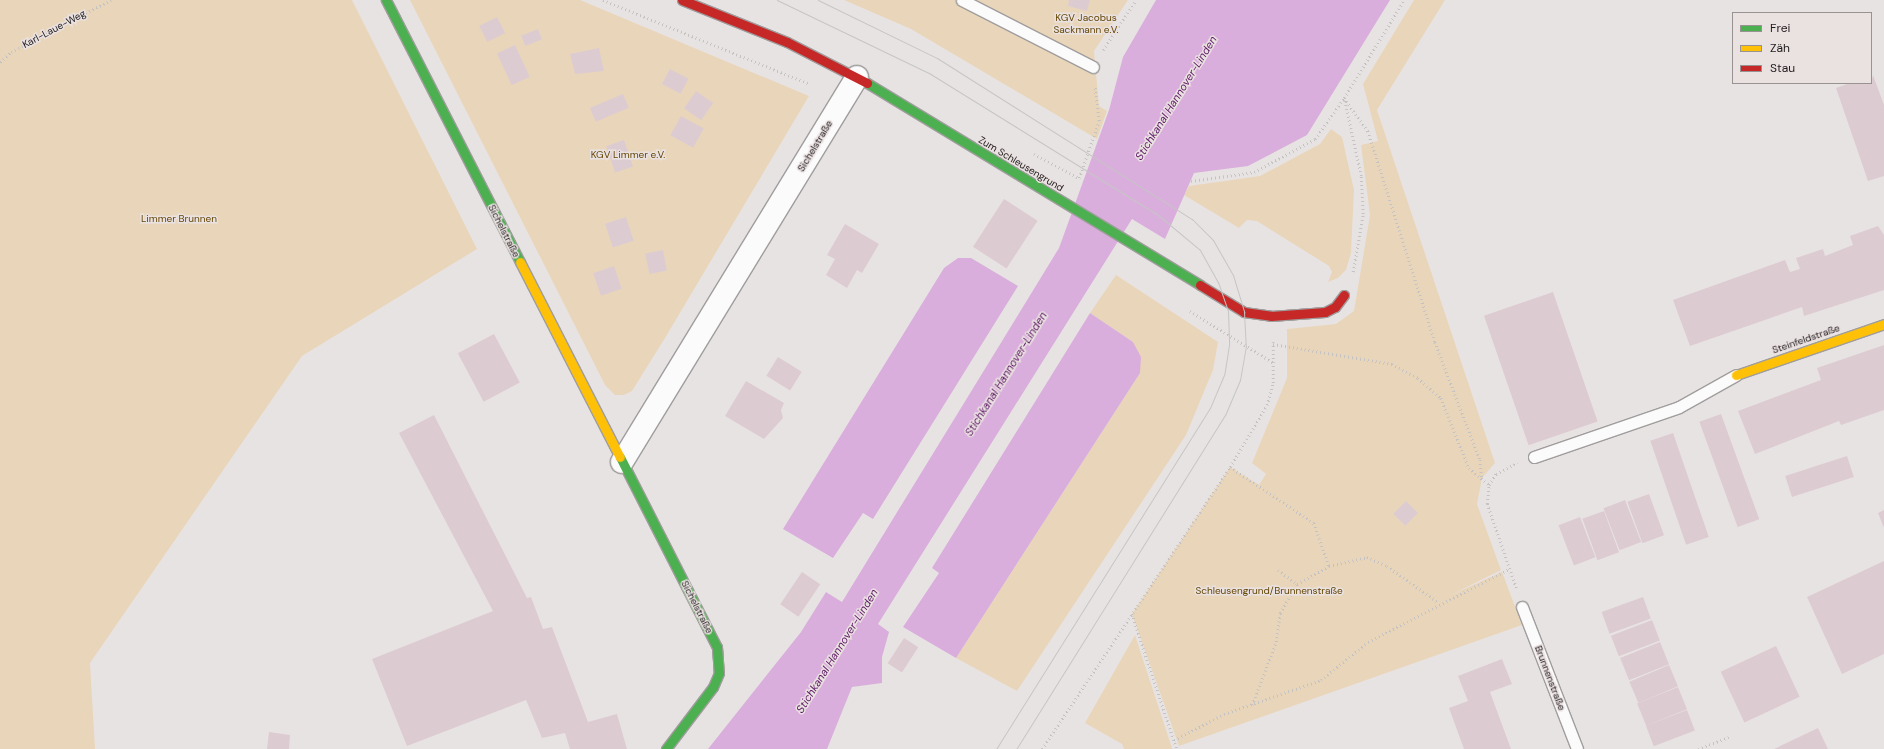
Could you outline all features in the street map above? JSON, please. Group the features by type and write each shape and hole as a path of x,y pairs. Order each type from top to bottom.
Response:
{"street":[{"name":"Sichelstraße","path":"386,0 717,647 719,673 713,687 666,749"},
{"name":"Zum Schleusengrund","path":"682,0 787,42 857,77 1225,303 1244,312 1271,316 1325,312 1335,307 1344,295"},
{"name":"Sichelstraße","path":"622,462 857,77"},
{"name":"Steinfeldstraße","path":"1736,376 1884,324"}],"lane":[{"path":"962,0 1093,67"},
{"path":"1534,457 1679,407 1736,376"},
{"name":"Brunnenstraße","path":"1522,607 1577,749"}],"path":[{"name":"Karl-Laue-Weg","path":"0,62 11,52 111,0"},
{"path":"1046,159 1079,178 1099,121 1093,67 1136,0"},
{"path":"1191,182 1254,172 1315,139 1344,98 1404,0"},
{"path":"1344,98 1360,176 1363,214 1357,261 1344,295"},
{"path":"1344,98 1368,131 1435,342 1480,460 1482,478"},
{"path":"1042,749 1230,467 1267,405 1273,383 1271,316"},
{"path":"1273,344 1392,364 1418,378 1441,398 1469,468 1482,478 1488,485"},
{"path":"1174,740 1252,705 1321,680 1368,642 1438,602 1509,569 1487,504 1488,485 1496,474 1534,457"},
{"path":"1230,467 1314,523 1329,566"},
{"path":"1252,705 1276,642 1280,614 1297,584 1329,566 1367,557 1387,566 1438,602"},
{"path":"1278,570 1297,584"},
{"path":"1132,614 1177,749"},
{"path":"1698,749 1729,737"}],"green space":[{"name":"Limmer Brunnen","path":"0,0 352,0 477,249 302,356 90,663 95,749 0,749"},
{"name":"KGV Limmer e.V.","path":"410,0 580,0 809,96 632,391 624,395 615,395 605,385"},
{"name":"KGV Jacobus Sackmann e.V.","path":"844,0 1128,0 1094,51 1099,106 1107,111 1097,139 911,29"},
{"name":"Schleusengrund/Brunnenstraße","path":"1414,0 1445,0 1377,110 1495,463 1482,478 1477,504 1501,570 1449,596 1502,572 1522,625 1179,746 1132,614 1230,467 1259,485 1266,474 1252,463 1287,378 1287,329 1336,324 1354,311 1370,215 1361,145 1378,141 1363,84"},
{"path":"1331,129 1342,137 1354,190 1351,253 1346,270 1338,278 1328,282 1332,272 1329,266 1257,221 1247,220 1239,228 1184,195 1189,186 1260,176 1320,144"},
{"path":"1116,275 1218,342 1213,370 1186,435 1017,691 956,658 1140,373 1133,342 1090,313"},
{"path":"1135,635 1172,749 1124,749 1122,744 1085,723"}],"water":[{"name":"Stichkanal Hannover-Linden","path":"1156,0 1390,0 1307,135 1248,166 1194,173 1165,239 1132,219 878,624 889,632 882,657 882,683 852,687 827,749 708,749 801,632 826,592 842,602 1059,248 1109,110 1123,57"},
{"path":"958,258 971,258 1018,286 873,519 863,513 833,558 783,529 944,268"},
{"path":"1090,313 1133,342 1141,357 1140,373 956,658 903,627 939,573 932,568"}],"building":[{"path":"1069,0 1090,0 1087,11 1068,6"},
{"path":"497,17 505,33 487,42 479,26"},
{"path":"538,29 542,39 525,46 521,36"},
{"path":"515,45 530,77 512,85 497,53"},
{"path":"599,48 604,71 575,74 570,54"},
{"path":"670,69 689,79 681,94 662,84"},
{"path":"1873,75 1884,105 1884,176 1868,181 1836,88 1847,84 1872,84"},
{"path":"696,91 713,103 701,120 684,108"},
{"path":"623,94 629,108 596,122 590,108"},
{"path":"681,116 704,129 693,148 670,135"},
{"path":"624,140 633,166 615,173 606,146"},
{"path":"1004,199 1038,221 1007,269 973,247"},
{"path":"626,217 634,241 613,248 605,224"},
{"path":"845,224 879,244 862,273 857,270 847,288 826,275 835,259 827,255"},
{"path":"1878,226 1884,235 1884,290 1804,316 1802,307 1690,346 1673,300 1785,260 1790,272 1800,269 1796,258 1823,249 1825,256 1853,245 1850,236"},
{"path":"663,250 667,271 649,274 645,253"},
{"path":"614,266 622,289 601,296 593,273"},
{"path":"1553,292 1598,422 1529,445 1484,316"},
{"path":"494,334 520,383 484,402 458,353"},
{"path":"1884,345 1884,410 1841,425 1839,421 1755,454 1738,411 1821,380 1817,368"},
{"path":"778,357 802,372 790,390 766,376"},
{"path":"746,381 784,403 781,410 783,418 764,439 725,416"},
{"path":"1721,414 1759,519 1738,527 1699,422"},
{"path":"434,415 527,598 531,597 543,629 552,627 588,722 617,714 627,749 570,749 565,733 542,738 526,700 407,746 372,659 493,611 399,433"},
{"path":"1673,433 1709,537 1686,545 1650,441"},
{"path":"1847,456 1854,477 1792,497 1785,476"},
{"path":"1649,494 1664,535 1642,543 1627,502"},
{"path":"1625,500 1641,542 1620,550 1604,508"},
{"path":"1406,501 1418,513 1405,526 1393,514"},
{"path":"1884,510 1884,528 1878,513"},
{"path":"1604,511 1619,552 1597,560 1582,519"},
{"path":"1580,517 1595,557 1574,565 1559,525"},
{"path":"1884,561 1884,654 1842,674 1807,597"},
{"path":"802,572 820,584 798,617 780,604"},
{"path":"1643,597 1651,619 1610,634 1602,612"},
{"path":"1652,620 1660,641 1619,656 1611,636"},
{"path":"904,638 918,647 902,672 888,663"},
{"path":"1660,642 1669,664 1629,680 1620,658"},
{"path":"1776,646 1800,697 1744,723 1721,672"},
{"path":"1502,659 1512,684 1490,692 1511,749 1464,749 1449,708 1468,701 1458,676"},
{"path":"1669,665 1678,686 1638,703 1629,682"},
{"path":"1678,687 1687,709 1646,726 1637,703"},
{"path":"1687,710 1695,731 1654,746 1646,726"},
{"path":"1818,728 1828,749 1774,749"},
{"path":"269,732 290,735 289,749 267,749"}],"tram line":[{"path":"777,0 929,73 1158,215 1200,250 1218,282 1228,311 1229,345 1224,375 1210,408 996,749"},
{"path":"818,0 937,58 1192,219 1213,240 1233,275 1244,312 1246,346 1240,380 1225,415 1016,749"}],"traffic: fast":[{"path":"386,0 520,262"},
{"path":"867,83 1200,285"},
{"path":"620,457 717,647 719,673 713,687 666,749"}],"traffic: slow":[{"path":"520,262 620,457"},
{"path":"1736,375 1884,324"}],"traffic: jam":[{"path":"682,0 787,42 867,83"},
{"path":"1200,285 1244,312 1271,316 1325,312 1335,307 1344,295"}]}
